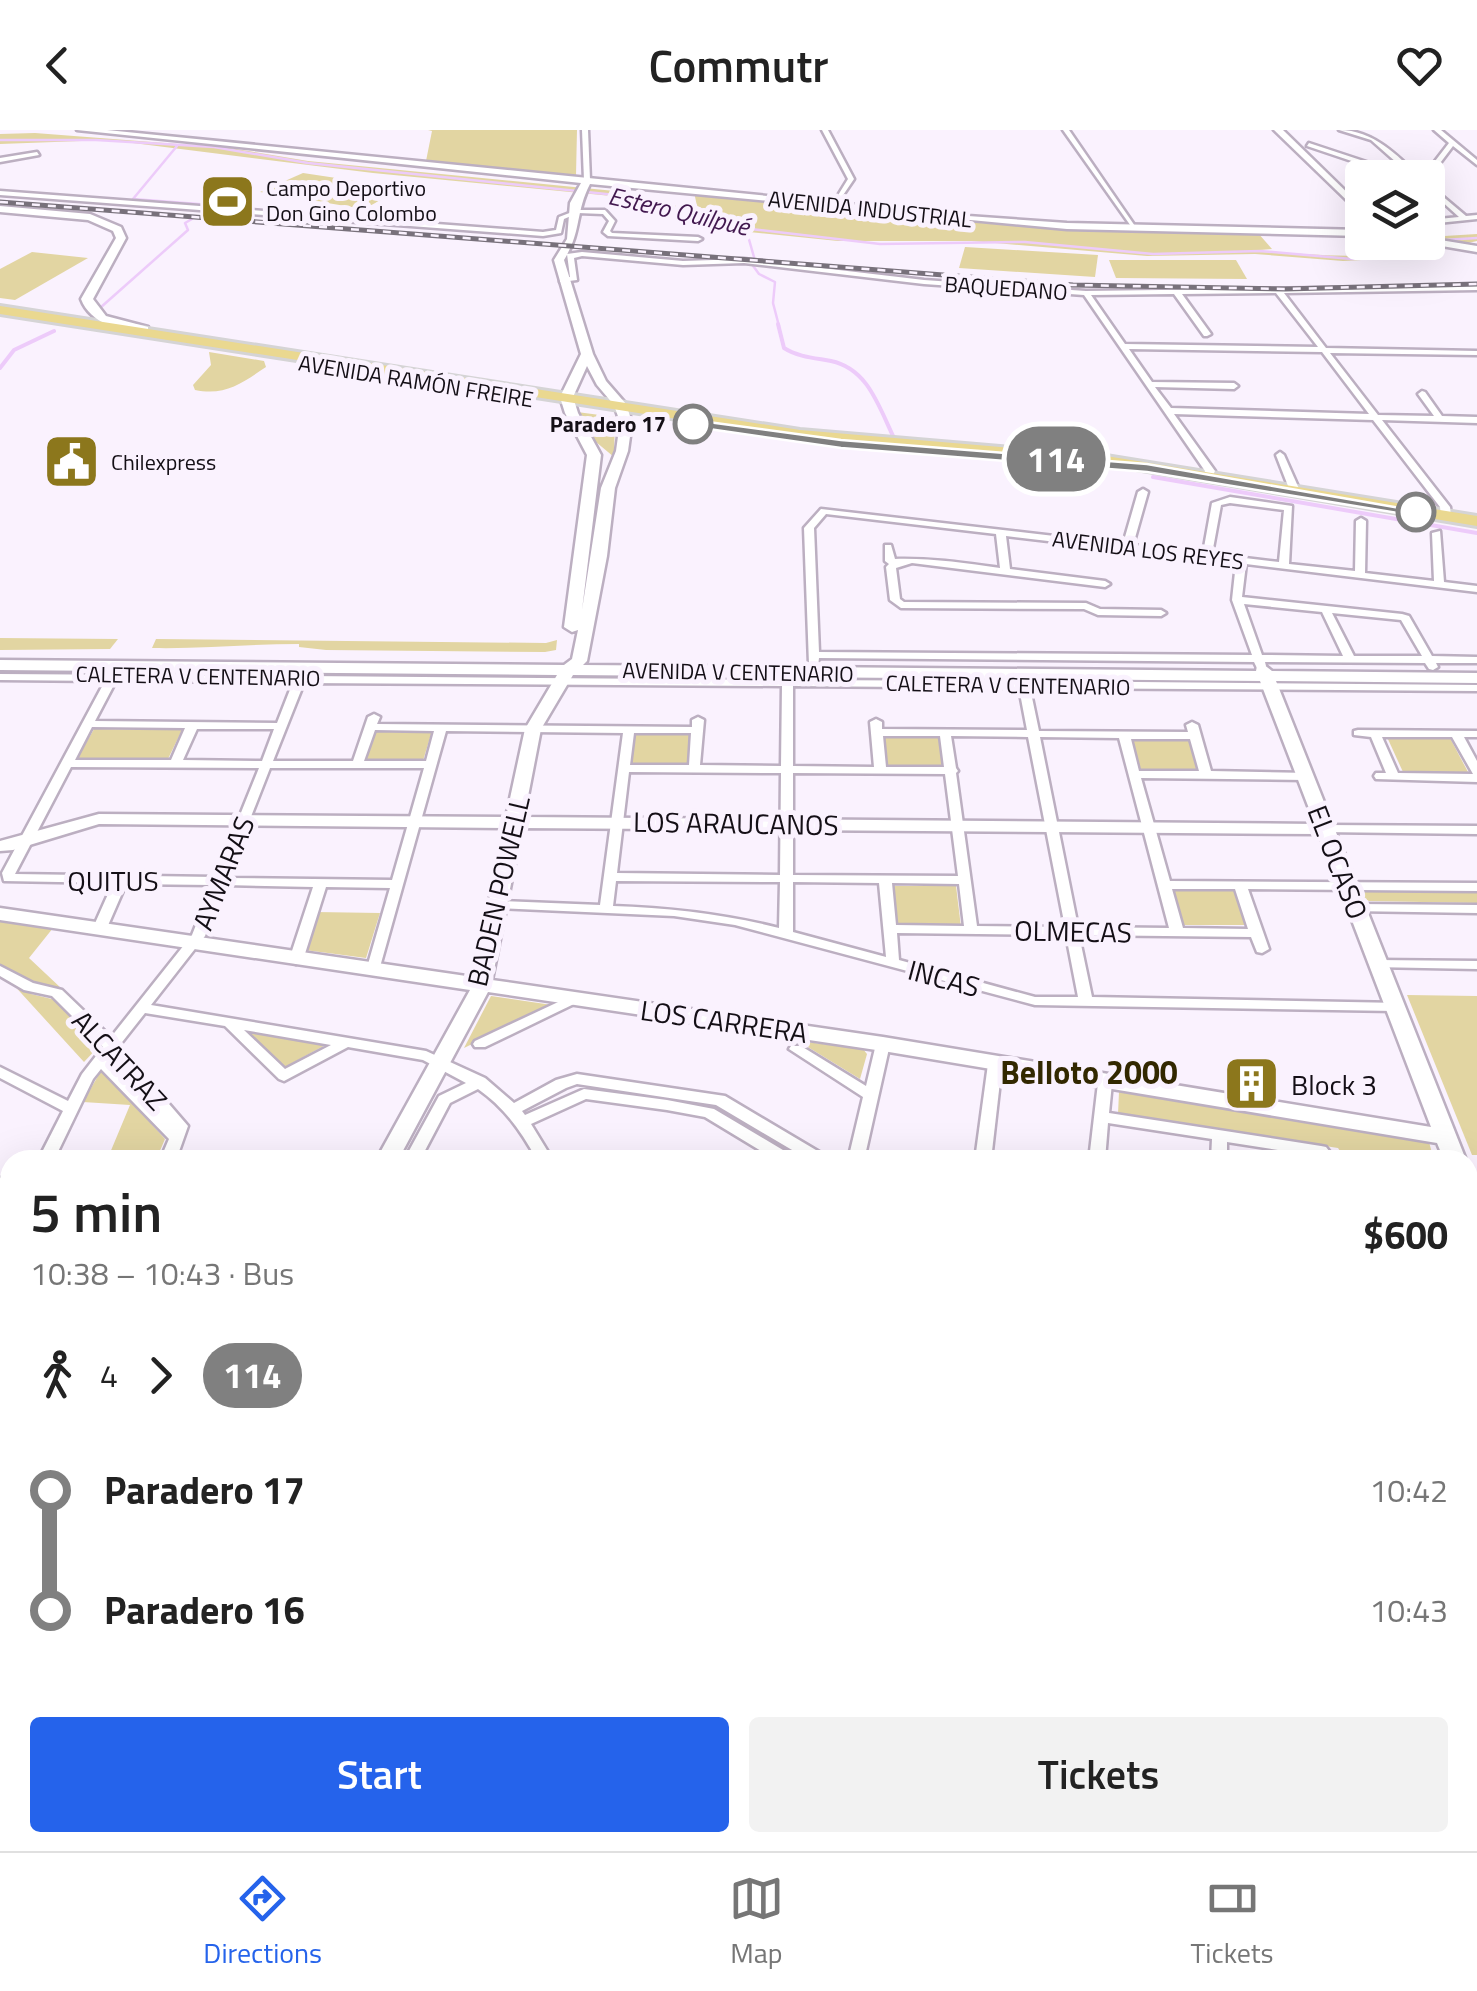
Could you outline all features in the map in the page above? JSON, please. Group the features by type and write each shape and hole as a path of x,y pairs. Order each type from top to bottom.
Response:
{"main road":[{"name":"AVENIDA INDUSTRIAL","path":"81,130 1033,224 1345,233"},
{"path":"1278,130 1345,195"},
{"path":"1294,130 1345,181"},
{"path":"586,182 578,197 572,239 559,260 587,354 601,382 622,409"},
{"path":"0,209 90,217 118,228 121,238 87,299 88,306 97,317 139,332"},
{"path":"1445,244 1477,250"},
{"name":"AVENIDA RAMÓN FREIRE","path":"0,310 868,446 1147,468"},
{"path":"0,321 28,314"},
{"path":"0,321 139,332"},
{"path":"587,354 566,400 591,443 618,462"},
{"name":"AVENIDA RAMÓN FREIRE","path":"622,409 820,436 1036,452 1477,521"},
{"name":"BADEN POWELL","path":"568,668 595,519 626,434 622,409"},
{"name":"BADEN POWELL","path":"393,1150 480,987 533,729 568,668 600,556 591,443"},
{"path":"868,446 899,443"},
{"name":"AVENIDA V CENTENARIO","path":"0,661 302,673 813,659 1477,678"},
{"name":"AVENIDA V CENTENARIO","path":"0,661 568,668 786,678 1023,680 1477,664"},
{"name":"EL OCASO","path":"1264,672 1451,1150"},
{"name":"LOS ARAUCANOS","path":"0,846 99,818 1326,829"},
{"name":"LOS CARRERA","path":"0,914 883,1044 1446,1137"}],"street":[{"path":"585,130 586,182"},
{"path":"826,130 851,179 835,205"},
{"path":"1066,130 1135,228"},
{"path":"1342,130 1373,139 1397,160"},
{"path":"1373,139 1380,130"},
{"path":"1437,130 1475,160"},
{"path":"1435,160 1452,142"},
{"path":"1309,145 1359,160"},
{"path":"0,160 38,154"},
{"path":"0,193 548,234 559,232 561,218 575,212 605,212 612,220 606,232 610,235 698,239"},
{"path":"1445,201 1463,217"},
{"path":"1445,218 1477,218"},
{"name":"BAQUEDANO","path":"564,280 574,278 570,256 578,254 758,263 890,279 1086,294 1477,288"},
{"path":"1466,288 1477,299"},
{"path":"1176,293 1207,334"},
{"path":"1086,294 1210,471 1208,477"},
{"path":"1280,294 1378,418 1446,510 1446,516"},
{"path":"1122,346 1477,354"},
{"path":"1151,384 1234,386"},
{"path":"1422,394 1440,419"},
{"path":"1169,411 1477,420"},
{"path":"1280,455 1296,492"},
{"path":"1128,548 1144,492"},
{"path":"1207,557 1220,500 1289,508 1284,566"},
{"name":"AVENIDA LOS REYES","path":"813,659 809,528 820,512 1477,589"},
{"path":"1360,575 1361,521"},
{"path":"1436,532 1439,584"},
{"path":"1001,533 1005,571"},
{"path":"888,547 890,560 897,563"},
{"path":"1105,584 912,560 891,568 895,600 901,605 1086,606 1098,612 1161,613"},
{"name":"EL OCASO","path":"1241,561 1237,600 1264,672"},
{"path":"1070,580 1087,595 1086,606"},
{"path":"1237,600 1405,618 1431,664"},
{"path":"1326,610 1350,659"},
{"path":"1264,672 1350,659 1431,664"},
{"path":"1264,672 1477,688"},
{"name":"CALETERA V CENTENARIO","path":"0,676 77,674 112,679 302,673"},
{"name":"AYMARAS","path":"51,1150 70,1108 105,1053 194,944 302,673"},
{"path":"786,678 786,933"},
{"path":"9,878 112,679"},
{"path":"1023,680 1086,1004"},
{"path":"357,766 372,722 629,730 698,725 694,770"},
{"path":"88,724 281,726"},
{"path":"175,764 192,726"},
{"path":"372,971 441,727"},
{"path":"880,770 876,727 945,733 1124,735 1193,730 1206,774"},
{"path":"606,908 629,730"},
{"path":"945,733 971,930"},
{"path":"1358,733 1477,734"},
{"path":"1375,733 1387,776 1477,775 1456,734"},
{"path":"1124,735 1177,932"},
{"path":"67,763 429,766"},
{"path":"624,768 952,772"},
{"path":"1135,774 1305,776"},
{"name":"LOS ARAUCANOS","path":"1326,829 1477,830"},
{"path":"612,877 964,880"},
{"name":"QUITUS","path":"9,878 396,884"},
{"path":"98,930 121,880"},
{"path":"886,880 893,964"},
{"path":"296,960 321,883"},
{"path":"1165,885 1477,887"},
{"path":"1240,885 1262,949"},
{"name":"INCAS","path":"499,905 705,915 786,933 1035,1001 1394,1006"},
{"path":"1356,908 1477,909"},
{"name":"OLMECAS","path":"891,930 1256,932"},
{"path":"1378,964 1477,965"},
{"name":"ALCATRAZ","path":"0,970 28,987 56,993 177,1138 172,1150"},
{"path":"480,1044 571,1000"},
{"path":"143,1008 426,1056 452,1072 480,1082 519,1115 540,1150"},
{"path":"230,1024 284,1076 346,1043"},
{"path":"858,1150 883,1044"},
{"path":"796,1048 872,1096"},
{"path":"984,1150 995,1064"},
{"path":"0,1072 70,1108"},
{"path":"417,1150 444,1100 480,1082"},
{"path":"1098,1150 1105,1083"},
{"path":"519,1115 584,1094 669,1099 798,1150"},
{"path":"1102,1117 1314,1150"},
{"path":"758,1133 777,1150"},
{"path":"1219,1150 1220,1136"}],"shaded area":[{"path":"428,130 577,130 576,175 426,161 432,131"},
{"path":"35,133 230,148 308,161 635,193 740,226 697,206 694,192 980,223 1258,233 1272,249 1235,252 1345,255 1345,260 1362,260 1343,261 1255,254 1147,256 972,241 838,241 739,231 622,197 373,173 109,140 0,144 0,134"},
{"path":"303,173 403,188 364,209 260,192"},
{"path":"1477,234 1477,241 1445,248 1445,236"},
{"path":"965,247 1098,255 1095,277 959,268"},
{"path":"32,252 88,258 15,300 0,298 0,269"},
{"path":"1109,260 1236,260 1247,279 1116,278"},
{"path":"209,352 264,361 266,367 225,390 195,390 193,385 211,365"},
{"path":"577,412 615,417 614,457 596,442"},
{"path":"0,638 118,639 110,649 0,650"},
{"path":"156,639 546,643 557,640 556,650 545,652 326,650 299,644 152,648"},
{"path":"94,729 182,730 167,761 77,759"},
{"path":"374,731 432,731 422,764 362,763"},
{"path":"632,733 690,734 688,766 628,766"},
{"path":"883,737 939,737 942,769 885,769"},
{"path":"1387,737 1450,738 1468,772 1403,772"},
{"path":"1130,738 1189,739 1200,771 1139,771"},
{"path":"894,886 956,886 961,927 898,927"},
{"path":"1171,890 1237,890 1249,925 1182,925"},
{"path":"1365,890 1477,891 1477,903 1369,901 1364,899"},
{"path":"316,912 380,913 366,958 305,950"},
{"path":"0,921 53,928 29,958 62,989 37,986 0,965"},
{"path":"11,982 31,994 56,1000 99,1046 84,1062"},
{"path":"1407,995 1477,996 1477,1150 1470,1150"},
{"path":"491,996 552,1005 464,1048"},
{"path":"242,1029 331,1042 283,1068"},
{"path":"798,1041 863,1049 867,1054 860,1079"},
{"path":"102,1069 165,1139 160,1150 111,1150 130,1105 83,1102"},
{"path":"1119,1092 1429,1142 1431,1150 1339,1150 1118,1114"}],"waterway":[{"name":"Estero Quilpué","path":"0,140 96,140 214,147 308,163 625,196 733,227 880,244 1025,242 1153,254 1260,251 1352,259 1410,253 1443,240 1477,238"},
{"path":"177,146 133,199 211,205"},
{"path":"100,308 188,230 185,223 192,219"},
{"path":"746,229 754,257"},
{"path":"751,263 759,274 775,282 773,303 779,326"},
{"path":"778,324 784,348 844,365 855,372 878,403 895,440"},
{"path":"0,368 14,350 54,331"},
{"path":"1153,477 1477,533"}],"railway":[{"path":"0,202 1073,285 1285,289 1477,284"}],"bus line":[{"name":"114","path":"693,424 841,444 1147,468 1416,512"}],"place":[{"name":"Campo Deportivo Don Gino Colombo","path":"227,201"},
{"name":"Paradero 17","path":"693,424"},
{"name":"Chilexpress","path":"72,462"},
{"name":"Block 3","path":"1252,1084"}],"district":[{"name":"Belloto 2000","path":"1089,1072"}]}
